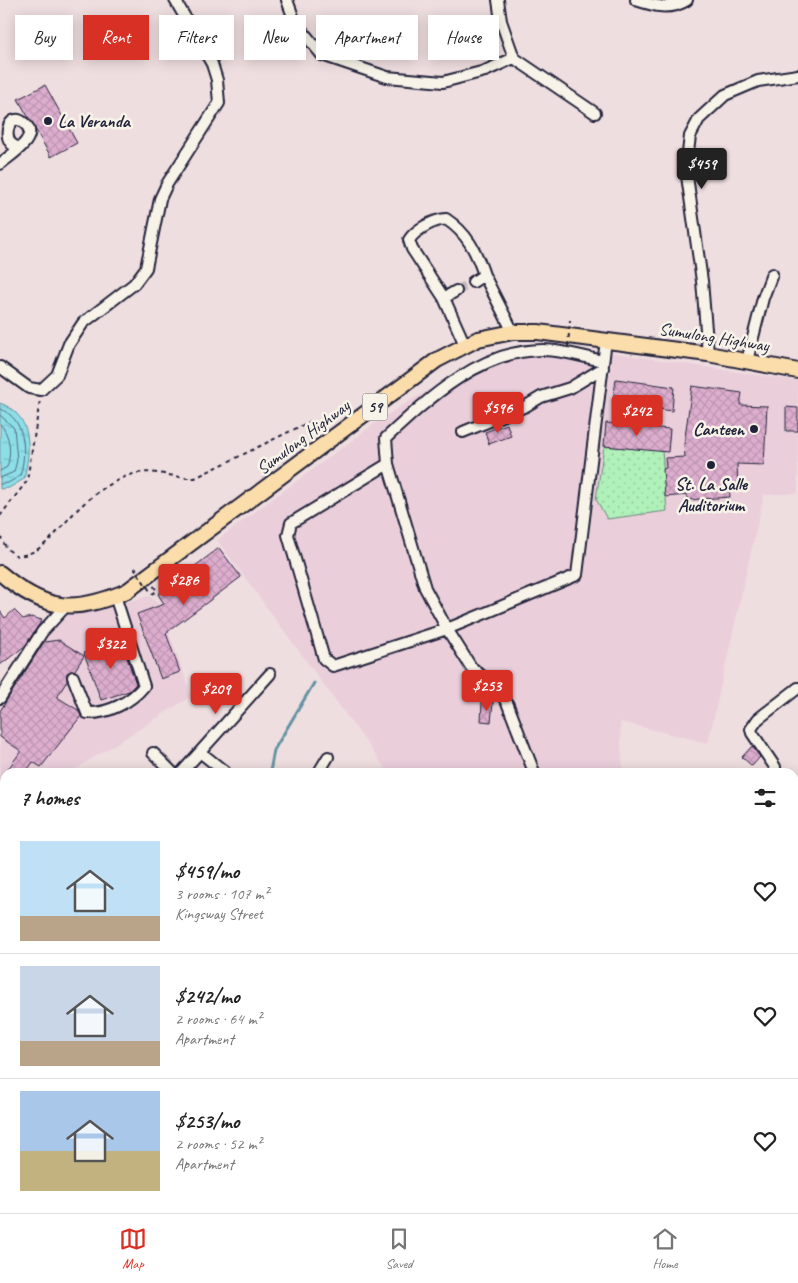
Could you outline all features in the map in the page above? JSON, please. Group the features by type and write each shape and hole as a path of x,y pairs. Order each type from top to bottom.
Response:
{"main road":[{"name":"Sumulong Highway","path":"3,581 38,600 65,607 96,603 127,591 437,360 478,338 513,332 538,332 708,354 798,370"}],"street":[{"path":"0,367 29,388 41,390 57,375 69,344 83,323 134,284 146,268 160,199 167,184 219,102 217,80 212,64 175,0"},
{"path":"287,0 295,22 322,55 388,77 443,82 485,71 514,58"},
{"path":"498,0 501,21 514,58 595,112"},
{"path":"636,0 658,8 680,4 687,0"},
{"path":"708,354 702,281 686,169 690,136 699,119 725,95 758,81 798,75"},
{"path":"0,164 26,143 30,136 29,128 24,122 16,120 9,122 2,129 2,135 5,143 11,147 19,147"},
{"path":"465,345 444,298 412,249 409,240 412,235 437,220 446,218 460,228 472,244 484,275 513,332"},
{"path":"748,361 763,298 772,274"},
{"path":"473,282 484,275"},
{"path":"444,298 456,291"},
{"path":"388,464 291,523 288,535 324,659 333,666 447,629 577,575 606,340"},
{"path":"532,768 508,706 500,691 472,667 447,629 425,588 388,464 386,438 424,403 469,371 508,355 543,350 603,364"},
{"path":"463,432 526,406 541,397 570,388 603,364"},
{"path":"73,678 87,713 101,713 136,696 144,686 115,596"},
{"path":"0,698 42,632 65,607"},
{"path":"186,768 270,674"},
{"path":"775,768 752,734 751,729 758,719 798,688"},
{"path":"200,752 220,768"},
{"path":"152,753 168,768"},
{"path":"321,768 328,757"}],"path":[{"path":"568,346 570,320"},
{"path":"0,516 27,481 41,390"},
{"path":"0,536 7,549 16,556 28,555 43,546 87,501 126,476 143,471 157,472 183,479 195,478 311,421"},
{"path":"137,568 152,594"}],"shaded area":[{"path":"539,346 615,353 798,381 798,493 764,495 708,743 620,722 623,768 385,768 217,540 382,418 487,354"},
{"path":"149,596 158,603 192,696 77,768 0,768 0,689 51,611 82,614"}],"green space":[{"path":"604,446 662,451 667,511 607,519 596,499"}],"water":[{"path":"0,403 19,416 24,425 27,435 28,457 24,479 9,488 0,489"}],"building":[{"name":"La Veranda","path":"45,85 77,143 51,157 18,99"},
{"path":"616,379 674,387 672,411 613,402"},
{"path":"692,386 742,393 740,405 767,406 764,465 737,464 738,484 729,484 730,497 688,500 687,495 665,497 663,469 666,468 665,458 685,457 684,444"},
{"path":"786,407 798,408 798,431 786,431"},
{"path":"606,423 670,429 668,452 604,446"},
{"path":"507,424 511,436 489,444 485,432"},
{"path":"219,548 241,577 166,633 180,672 161,679 137,614 164,604 158,594"},
{"path":"14,610 23,619 31,617 42,620 25,646 0,665 0,611 5,618"},
{"path":"59,640 84,656 75,670 67,673 67,681 57,697 78,710 81,716 41,767 33,762 29,768 9,768 21,751 0,737 0,711 44,642"},
{"path":"121,640 136,684 129,691 101,700 84,653"},
{"path":"482,702 493,702 491,722 481,721"},
{"path":"752,746 760,757 752,766 742,757"}],"waterway":[{"path":"271,768 274,750 314,683"}],"tunnel":[{"path":"456,291 473,282"}],"place":[{"name":"La Veranda","path":"48,121"},
{"name":"Canteen","path":"754,429"},
{"name":"St. La Salle Auditorium","path":"711,465"}]}
